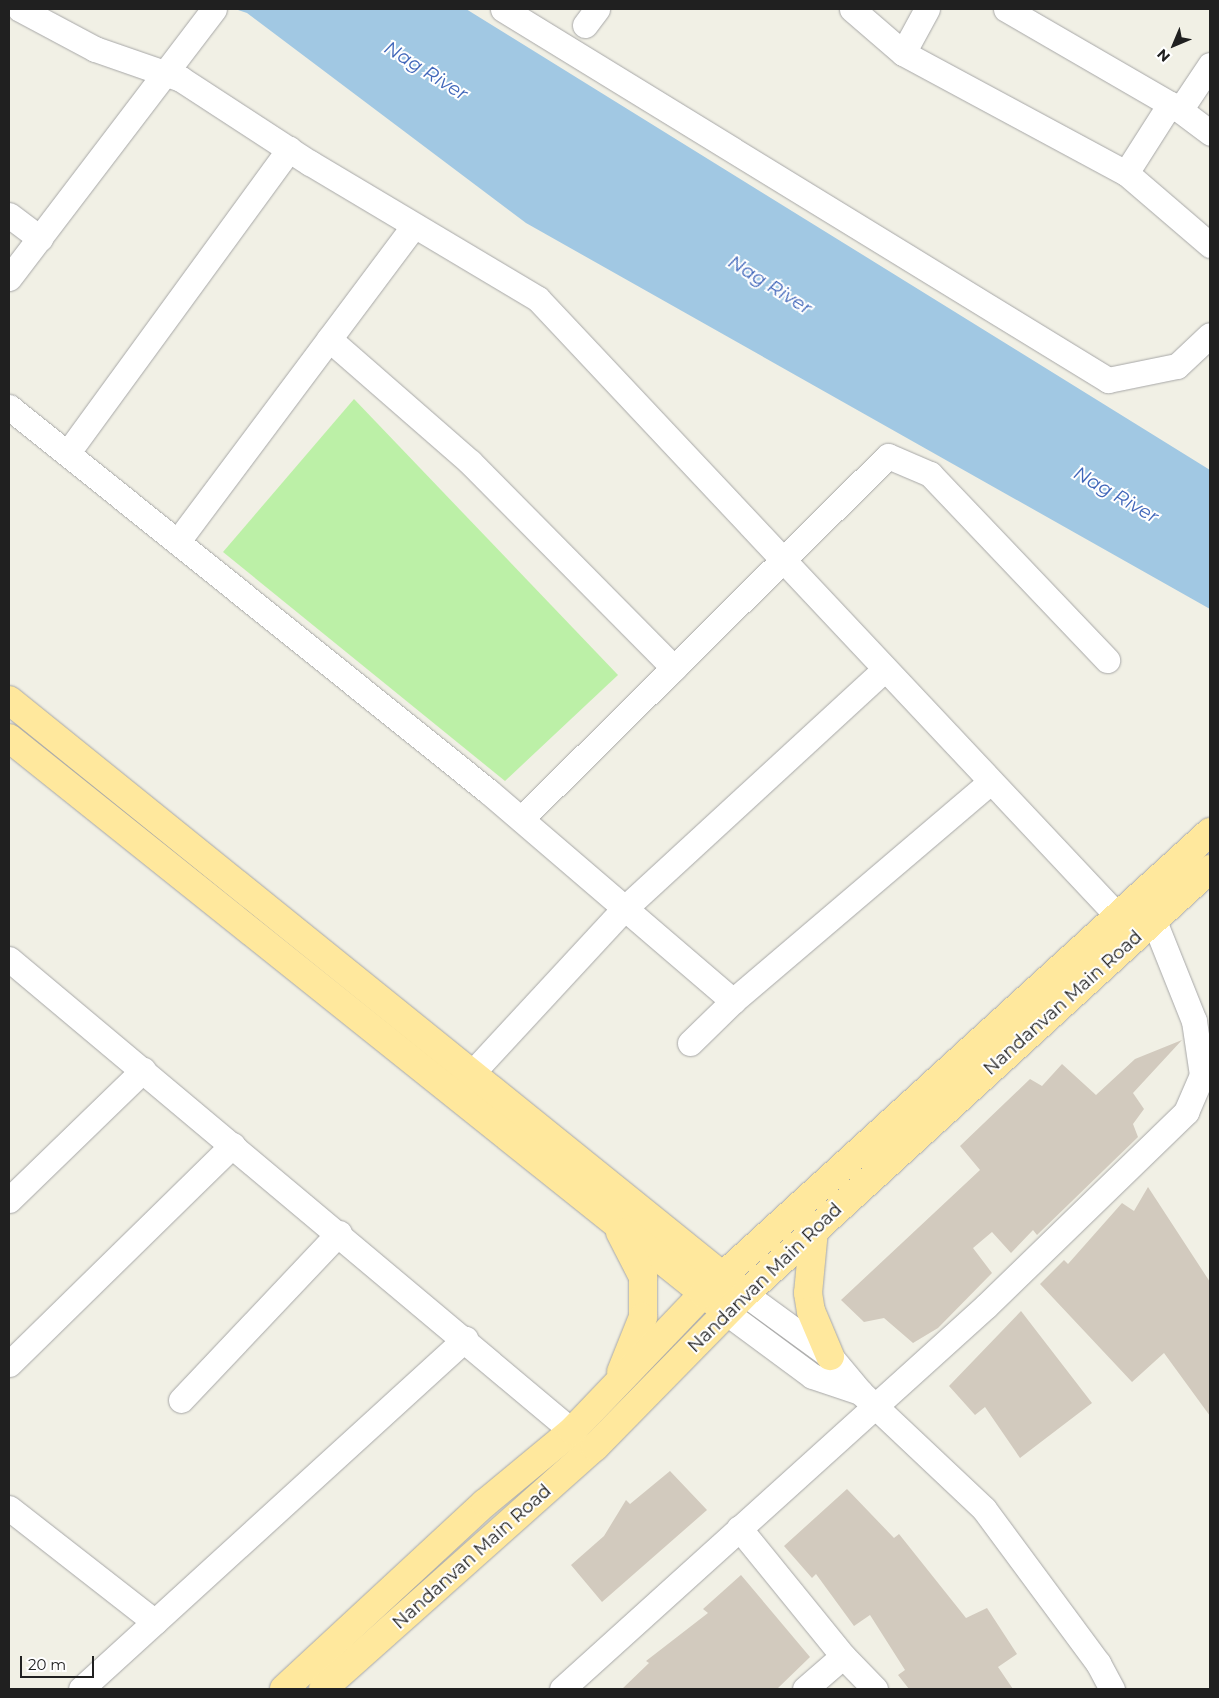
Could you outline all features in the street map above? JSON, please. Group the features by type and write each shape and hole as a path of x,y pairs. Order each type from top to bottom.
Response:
{"main road":[{"path":"9,700 471,1073 732,1295"},
{"path":"9,738 703,1294 732,1295 913,1101 1137,925 1210,832"},
{"name":"Nandanvan Main Road","path":"323,1689 595,1448 732,1295 814,1230 1137,925 1210,869"},
{"path":"616,1385 643,1317 643,1277 617,1225"},
{"path":"814,1230 808,1293 811,1311 830,1356"},
{"path":"284,1689 486,1503 572,1430 703,1294"}],"street":[{"path":"20,9 95,49 169,72 289,149 538,299 990,782 1137,925 1194,1022 1202,1075 1186,1112 986,1306 867,1398 739,1528 562,1689"},
{"path":"503,9 1108,380 1177,366 1210,335"},
{"path":"852,9 903,53 1126,173 1210,245"},
{"path":"903,53 927,9"},
{"path":"1006,9 1175,107 1210,134"},
{"path":"9,278 211,15"},
{"path":"1126,173 1175,107 1210,65"},
{"path":"69,451 289,149"},
{"path":"9,215 40,238"},
{"path":"178,541 414,225"},
{"path":"329,339 470,462 674,668"},
{"path":"9,407 69,451 521,819 733,1001"},
{"path":"521,819 888,456 930,474 1107,660"},
{"path":"453,1094 625,908 885,669"},
{"path":"690,1043 733,1001 990,782"},
{"path":"9,959 466,1339 572,1430"},
{"path":"9,1200 143,1070"},
{"path":"9,1364 233,1145"},
{"path":"181,1400 339,1233"},
{"path":"732,1295 812,1376 867,1398"},
{"path":"732,1295 830,1356 867,1398 984,1509 1098,1663 1112,1689"},
{"path":"81,1689 466,1339"},
{"path":"9,1508 155,1622"},
{"path":"739,1528 843,1656 875,1689"},
{"path":"806,1689 843,1656"}],"green space":[{"path":"354,399 618,675 505,781 223,552"}],"water":[{"name":"Nag River","path":"235,9 466,9 1210,470 1210,609 526,223 247,13"}],"building":[{"path":"1182,1040 1133,1093 1144,1109 1133,1124 1138,1137 1037,1235 1033,1230 1011,1253 992,1232 973,1248 992,1273 938,1328 913,1343 884,1318 864,1322 841,1300 980,1170 960,1146 1030,1079 1042,1086 1062,1064 1096,1095 1135,1059"},
{"path":"1148,1187 1210,1282 1210,1416 1164,1353 1132,1382 1040,1284 1064,1260 1068,1264 1122,1203 1134,1211"},
{"path":"1021,1311 1092,1403 1020,1458 985,1407 975,1415 949,1386"},
{"path":"670,1471 707,1510 602,1602 571,1565 604,1536 626,1500 630,1504"},
{"path":"847,1489 894,1538 899,1534 966,1618 987,1608 1017,1654 998,1667 1013,1689 909,1689 898,1675 905,1670 870,1615 854,1626 816,1574 812,1578 784,1546"},
{"path":"741,1575 810,1657 777,1689 622,1689 649,1663 646,1661 708,1613 703,1609"}]}
